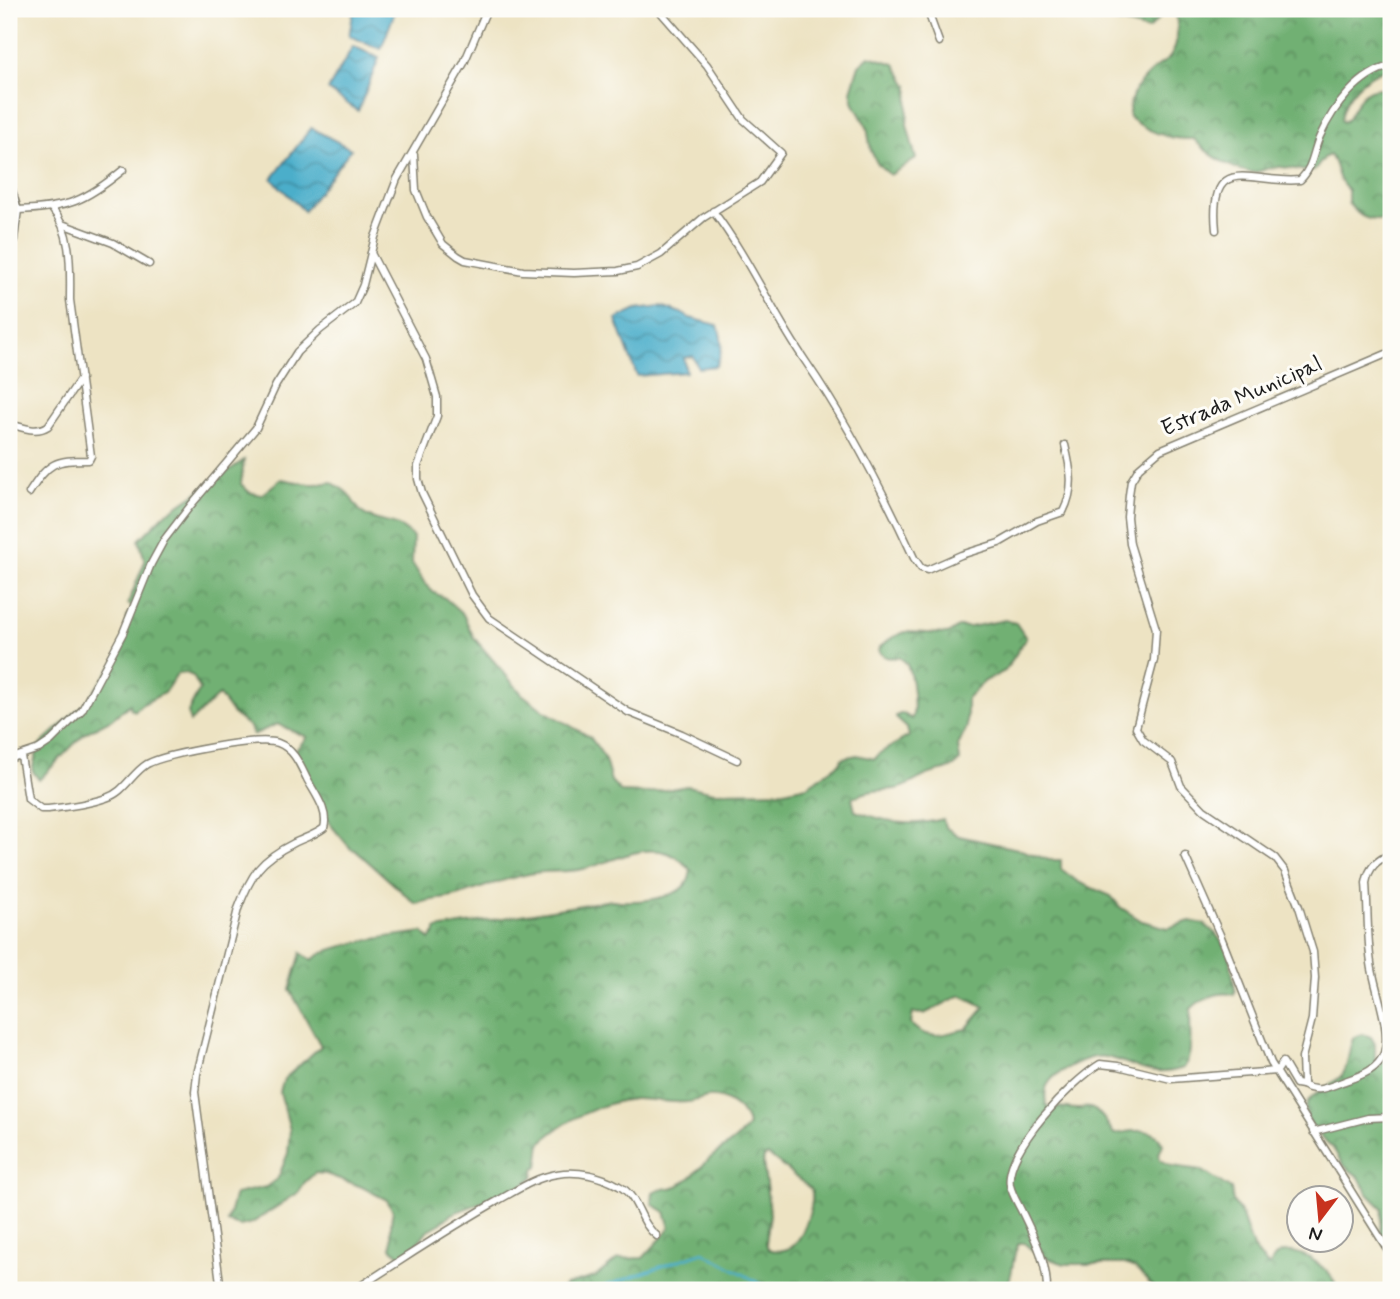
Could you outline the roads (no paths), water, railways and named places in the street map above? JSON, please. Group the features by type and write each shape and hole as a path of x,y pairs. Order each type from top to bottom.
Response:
{"street":[{"path":"9,759 51,741 82,710 123,633 150,564 164,540 257,428 276,385 297,352 355,303 397,179 464,64 487,9"},
{"path":"414,153 416,190 434,230 443,244 465,260 523,271 618,271 637,267 661,254 713,211 760,182 781,153 743,118 707,65 658,9"},
{"path":"927,9 939,43"},
{"path":"1216,230 1215,198 1225,181 1234,176 1300,180 1310,168 1320,137 1335,112 1355,87 1371,73 1391,66"},
{"path":"18,210 51,209 81,200 123,170"},
{"path":"9,180 18,210 9,276"},
{"path":"29,493 40,476 54,464 62,460 89,460 90,436 70,300 72,279 62,224 51,209"},
{"path":"713,211 731,234 840,415 921,569 927,570 961,555 999,543 1037,521 1063,512 1072,489 1072,475 1065,445"},
{"path":"62,224 113,243 149,264"},
{"path":"371,253 426,359 435,383 438,397 437,416 419,459 418,479 472,596 489,618 628,712 737,760"},
{"name":"Estrada Municipal","path":"1302,1085 1302,1058 1312,1019 1315,978 1312,952 1299,906 1285,872 1275,858 1204,810 1181,786 1172,762 1143,740 1136,728 1154,660 1156,629 1130,544 1127,517 1130,488 1139,468 1160,450 1391,352"},
{"path":"9,424 43,430 81,378"},
{"path":"21,756 28,799 41,809 48,809 108,798 121,790 142,767 154,760 267,741 286,748 296,757 324,811 324,828 271,854 257,869 245,889 197,1074 197,1110 221,1290"},
{"path":"1277,1071 1283,1062 1296,1084 1319,1090 1364,1074 1376,1066 1384,1054 1387,1040 1370,961 1366,883 1368,871 1377,860 1391,853"},
{"path":"1185,856 1221,937 1271,1063 1391,1255"},
{"path":"1047,1290 1042,1255 1010,1186 1010,1169 1041,1119 1075,1082 1100,1064 1171,1079 1277,1071"},
{"path":"1313,1132 1368,1118 1391,1117"},
{"path":"354,1290 454,1225 525,1186 558,1174 586,1174 621,1187 632,1196 643,1221 657,1236"}],"water":[{"path":"354,9 396,9 381,49 349,36"},
{"path":"353,46 379,58 358,111 328,90"},
{"path":"311,128 351,149 304,211 272,179"},
{"path":"660,306 718,325 722,346 716,366 698,368 693,356 684,358 686,372 637,376 616,319 637,309"}],"waterway":[{"path":"594,1290 703,1252 772,1290"}]}
